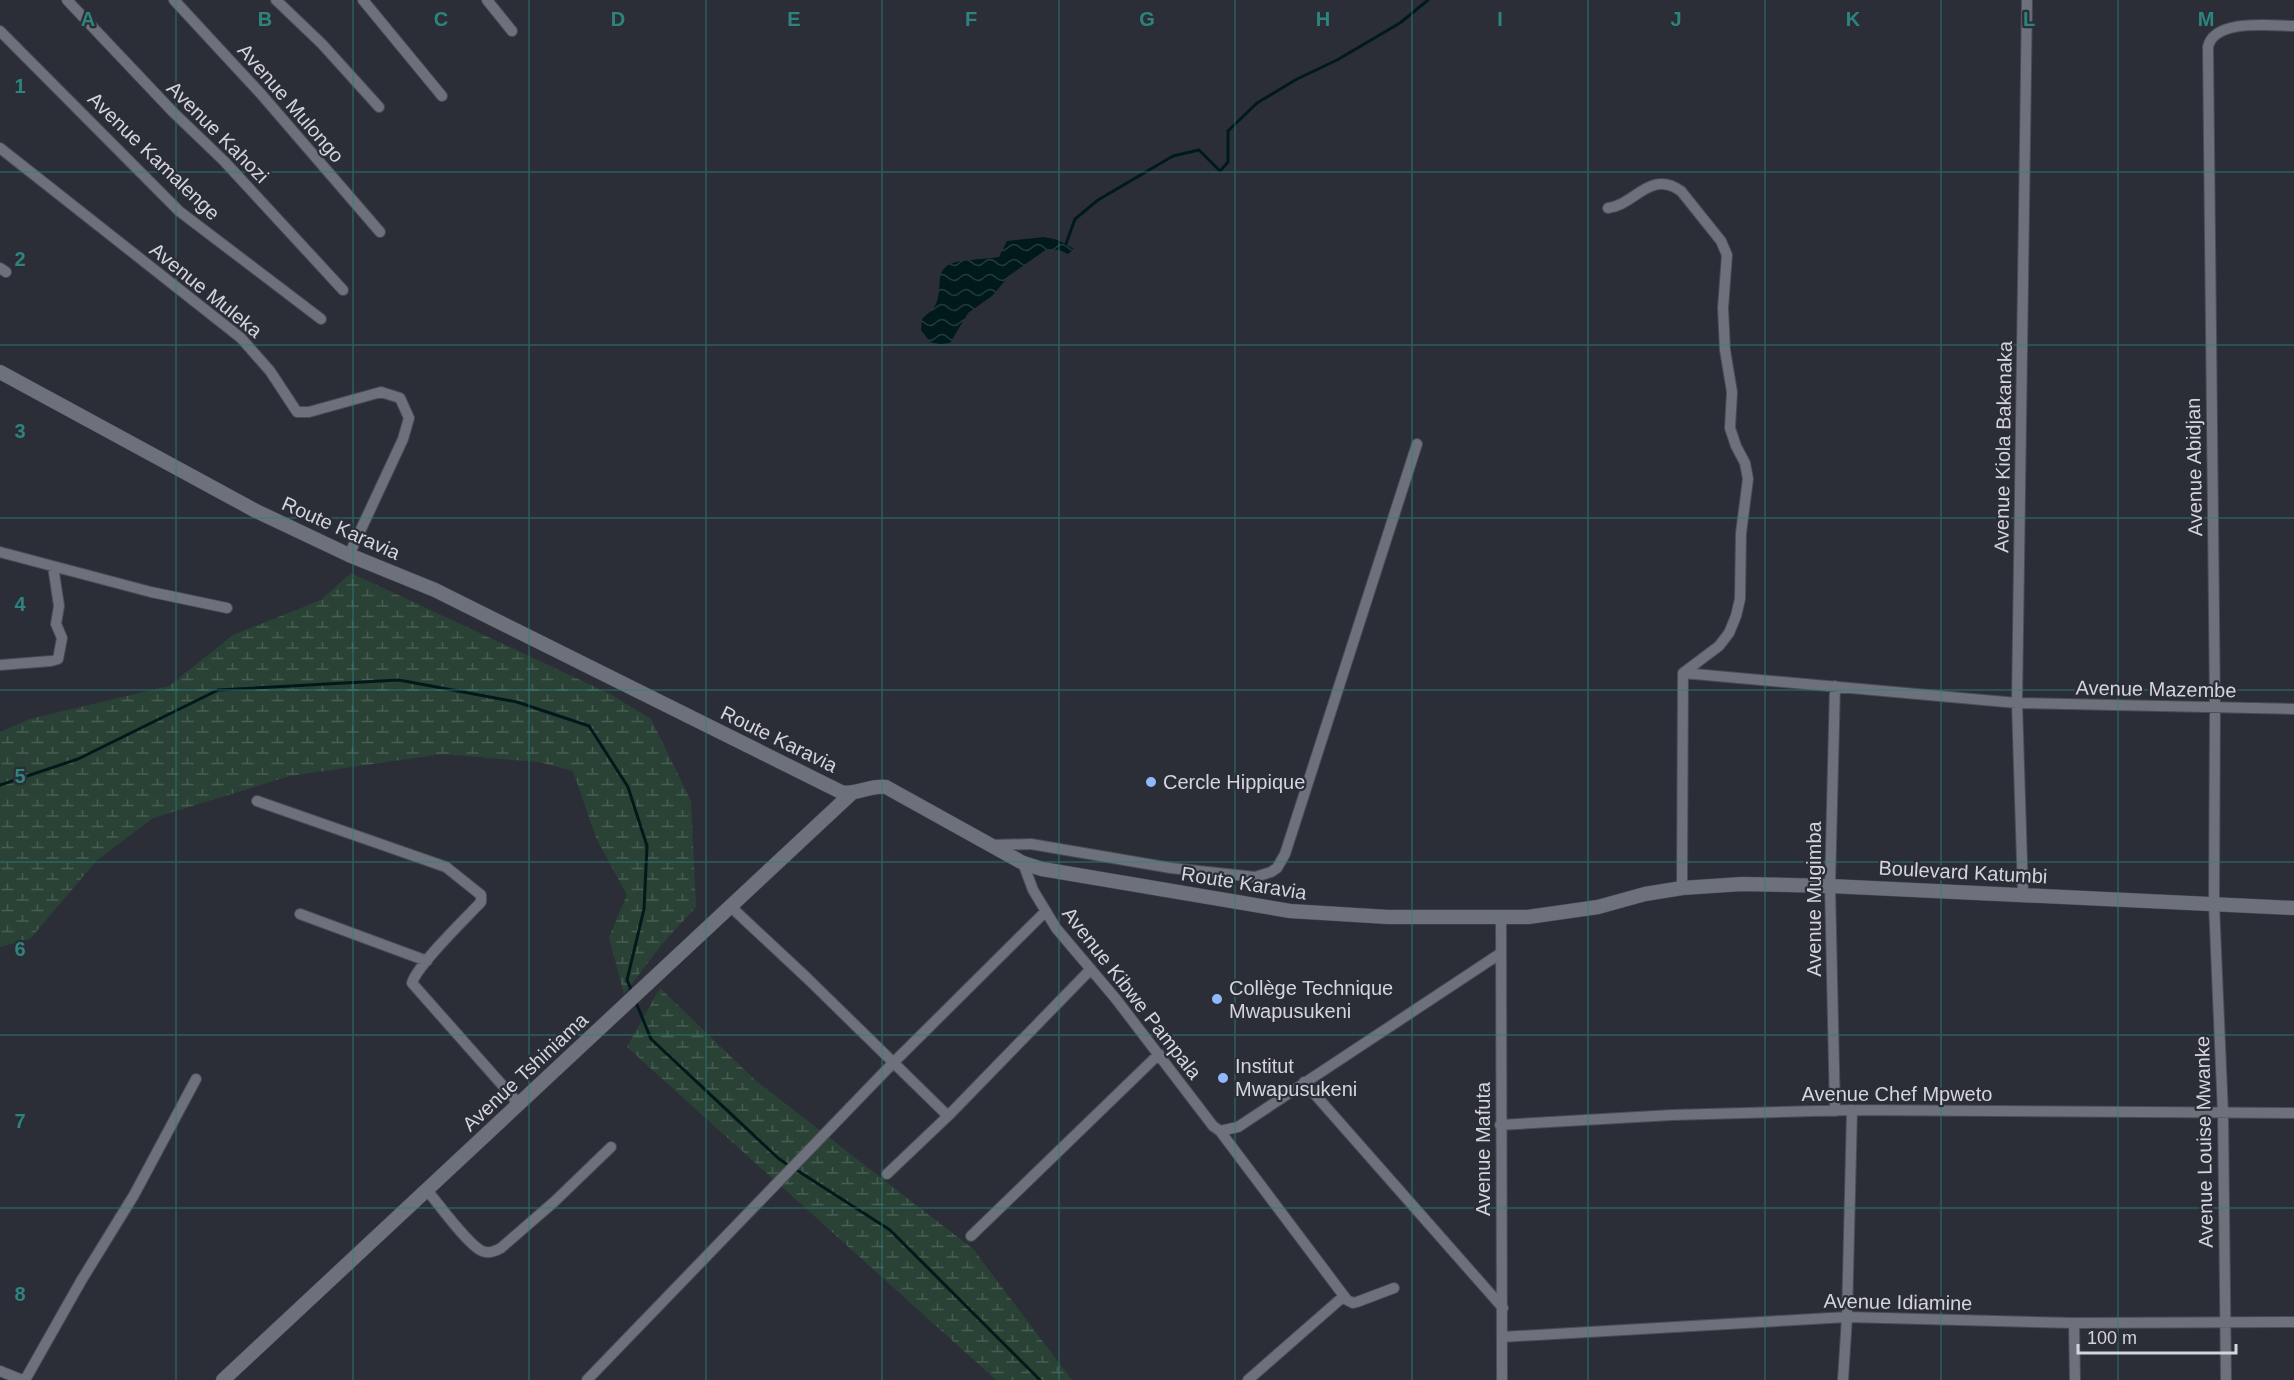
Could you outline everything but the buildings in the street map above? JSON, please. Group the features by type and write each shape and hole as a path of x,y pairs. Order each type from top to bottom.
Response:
{"street":[{"name":"Avenue Kahozi","path":"68,0 158,97 224,161 343,290"},
{"name":"Avenue Mulongo","path":"174,0 261,94 380,232"},
{"path":"276,0 322,44 379,107"},
{"path":"363,0 442,96"},
{"path":"487,0 512,31"},
{"name":"Avenue Kiola Bakanaka","path":"2023,894 2017,703 2027,0"},
{"name":"Avenue Abidjan","path":"2214,904 2215,708 2208,47 2216,34 2230,28 2294,26"},
{"name":"Avenue Kamalenge","path":"0,31 179,211 321,319"},
{"name":"Avenue Muleka","path":"0,148 241,338 270,370 297,412 309,412 381,392 400,398 409,418 403,440 349,555"},
{"path":"1608,208 1621,205 1650,186 1674,187 1681,191 1721,241 1727,255 1723,308 1725,350 1732,392 1731,428 1732,436 1745,463 1748,479 1741,533 1740,599 1733,625 1725,639 1713,652 1683,674 1682,888"},
{"name":"Route Karavia","path":"0,372 246,506 349,555 453,598 828,786 843,793 871,787 886,787 1023,863 1050,870 1290,911 1388,918 1501,918 1554,914 1632,897"},
{"path":"992,845 1031,844 1171,868 1241,877 1264,876 1277,868 1285,854 1417,444"},
{"path":"0,552 151,592 226,608"},
{"path":"0,665 58,659 62,638 56,624 59,606 53,566"},
{"name":"Avenue Mazembe","path":"1683,674 2017,703 2294,709"},
{"name":"Avenue Mugimba","path":"1835,686 1830,886 1835,1111"},
{"path":"828,786 834,797 835,810"},
{"name":"Avenue Tshiniama","path":"223,1380 853,792"},
{"path":"257,801 446,867 479,893 482,897 481,902 427,961 414,978 413,986 519,1104"},
{"name":"Avenue Kibwe Pampala","path":"1023,863 1033,890 1045,912 1159,1054 1213,1126 1220,1131 1344,1296"},
{"name":"Boulevard Katumbi","path":"1632,897 1682,888 1742,884 2023,894 2294,908"},
{"name":"Avenue Louise Mwanke","path":"2214,904 2223,1114 2226,1380"},
{"path":"731,907 948,1116"},
{"path":"587,1380 893,1063 1045,912"},
{"path":"300,914 427,961"},
{"name":"Avenue Mafuta","path":"1501,918 1502,1380"},
{"path":"1220,1131 1238,1127 1501,953"},
{"path":"887,1174 948,1116 1091,969"},
{"path":"971,1236 1159,1054"},
{"path":"0,1371 23,1380 134,1195 196,1079"},
{"path":"1304,1082 1503,1308"},
{"path":"1843,1380 1847,1317 1852,1110"},
{"name":"Avenue Chef Mpweto","path":"1500,1125 1672,1115 1852,1110 2294,1113"},
{"path":"426,1189 472,1244 483,1251 494,1252 555,1203 611,1147"},
{"path":"1248,1380 1344,1296 1350,1302 1357,1302 1394,1288"},
{"name":"Avenue Idiamine","path":"1502,1338 1847,1317 2074,1323 2294,1322"},
{"path":"2074,1323 2075,1380"}],"green space":[{"path":"351,573 610,694 651,719 691,801 696,907 662,944 624,994 609,937 627,895 597,840 573,771 539,762 442,754 290,776 153,818 97,860 30,939 0,947 0,732 30,719 169,686 233,635 321,600"},
{"path":"660,988 755,1080 973,1249 1072,1380 996,1380 627,1047"}],"water":[{"path":"1044,237 1058,240 1074,249 1068,254 1059,250 1047,249 1010,275 992,296 968,313 950,343 930,342 921,330 922,319 936,304 941,273 944,268 956,262 999,257 1007,241"}],"waterway":[{"path":"1066,244 1075,219 1098,200 1173,156 1199,150 1220,171 1228,162 1228,131 1257,103 1400,23 1428,0"},
{"path":"0,785 78,759 218,690 399,680 517,702 589,726 628,787 647,846 644,909 627,980 633,994"},
{"path":"635,1000 651,1039 789,1166"},
{"path":"795,1169 890,1230 1040,1380"}],"place":[{"name":"Cercle Hippique","path":"1151,782"},
{"name":"Collège Technique Mwapusukeni","path":"1217,999"},
{"name":"Institut Mwapusukeni","path":"1223,1078"}]}
